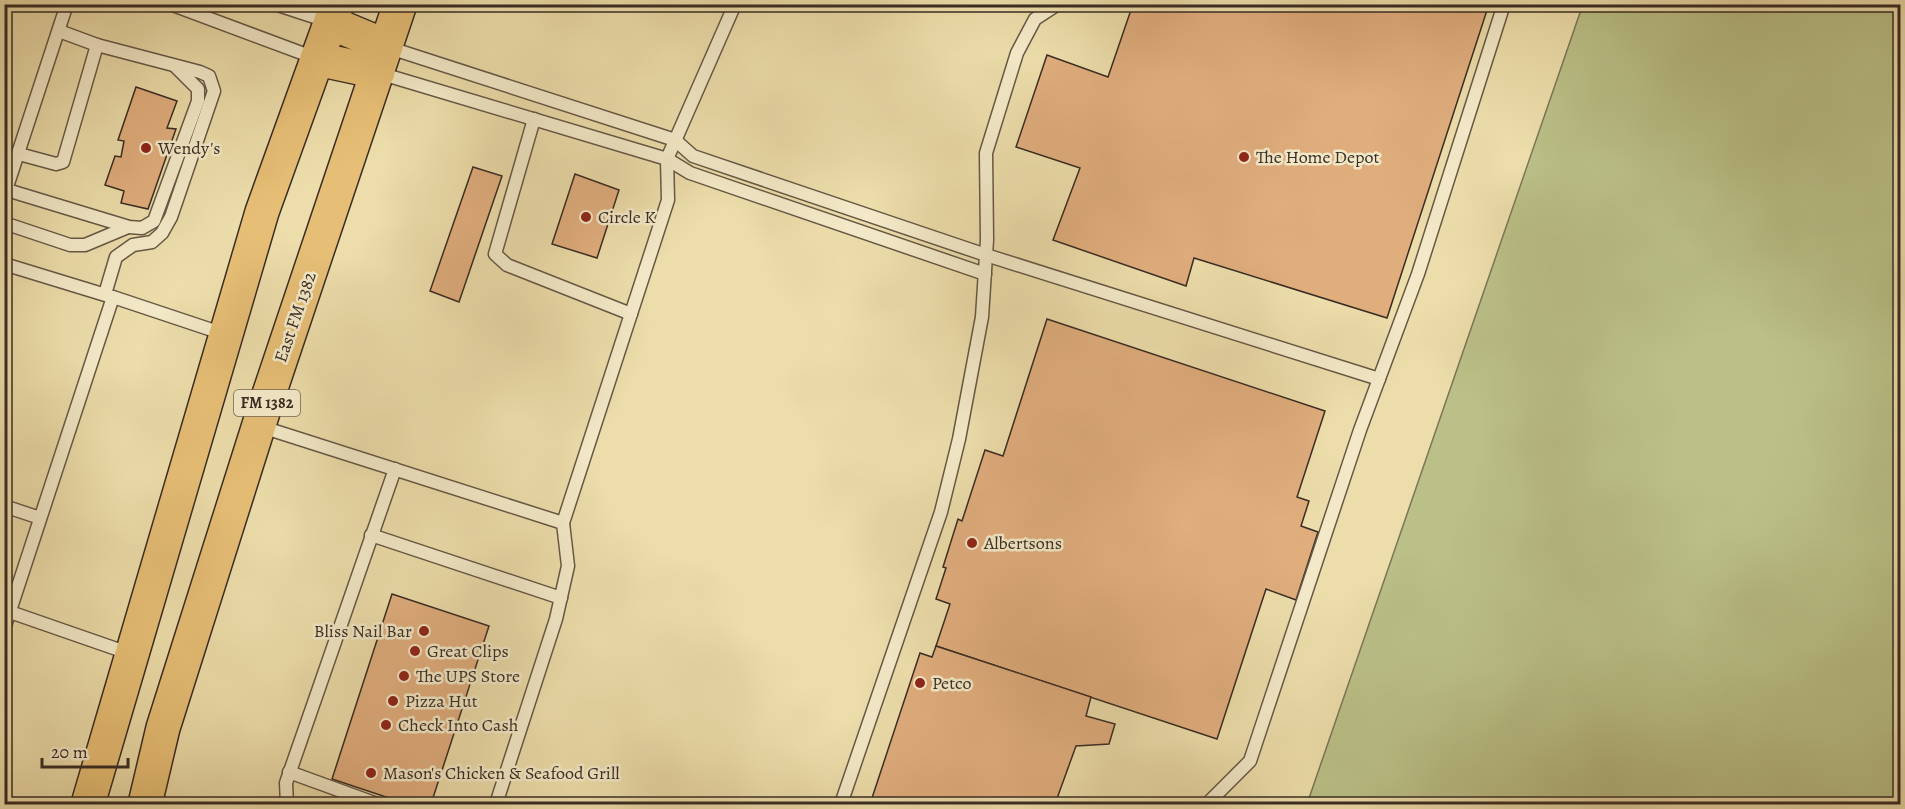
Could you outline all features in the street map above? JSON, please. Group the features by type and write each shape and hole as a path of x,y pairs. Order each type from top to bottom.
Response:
{"main road":[{"name":"East FM 1382","path":"145,804 163,728 400,4"},
{"name":"FM 1382","path":"88,804 262,213 334,14"},
{"path":"334,14 382,59"},
{"path":"318,59 382,59"}],"lane":[{"path":"68,4 6,193 129,227 142,228 154,221 198,101 198,89 174,65"},
{"path":"170,4 318,59"},
{"path":"275,4 334,14"},
{"path":"496,804 553,630 561,598 568,566 563,523 668,200 667,159 735,4"},
{"path":"841,804 941,512 959,439 982,317 986,255 986,153 1017,53 1035,19 1058,4"},
{"path":"1207,804 1250,761 1379,379 1418,274 1504,4"},
{"path":"4,629 109,295 116,257 134,245 152,242 162,233 171,217 214,92 209,76 200,72 97,45 59,31"},
{"path":"19,154 56,164 63,162 97,45"},
{"path":"382,59 534,119 667,159 690,173 985,274"},
{"path":"382,59 675,140 693,156 986,255 1379,379"},
{"path":"534,119 495,254 507,265 631,314"},
{"path":"4,223 70,245 85,244 129,227"},
{"path":"4,264 109,295 226,334"},
{"path":"260,426 563,523"},
{"path":"287,804 286,783 289,772 370,535 395,469"},
{"path":"4,506 40,518"},
{"path":"370,535 561,598"},
{"path":"10,612 133,655"},
{"path":"289,772 377,804"}],"green space":[{"path":"1583,4 1900,5 1900,804 1307,804"}],"building":[{"name":"The Home Depot","path":"1133,4 1489,4 1387,318 1194,258 1186,286 1053,240 1080,168 1016,147 1047,55 1108,77"},
{"name":"Wendy's","path":"136,87 177,101 167,128 176,129 148,209 121,203 124,191 105,185 115,156 121,157 124,141 118,140"},
{"path":"473,167 502,176 459,302 430,291"},
{"name":"Circle K","path":"575,174 619,190 597,258 552,244"},
{"path":"1047,319 1325,411 1297,497 1309,501 1301,526 1318,532 1296,600 1266,589 1217,739 936,646 950,604 936,599 958,519 962,521 985,450 1003,456"},
{"path":"392,594 489,626 431,804 407,804 332,779"},
{"path":"936,646 1091,697 1086,716 1115,724 1109,744 1076,746 1055,804 870,804 920,653 932,657"}],"place":[{"name":"Wendy's","path":"146,148"},
{"name":"The Home Depot","path":"1244,157"},
{"name":"Circle K","path":"586,217"},
{"name":"Albertsons","path":"972,543"},
{"name":"Bliss Nail Bar","path":"424,631"},
{"name":"Great Clips","path":"415,651"},
{"name":"The UPS Store","path":"404,676"},
{"name":"Petco","path":"920,683"},
{"name":"Pizza Hut","path":"393,701"},
{"name":"Check Into Cash","path":"386,725"},
{"name":"Mason's Chicken & Seafood Grill","path":"371,773"}]}
